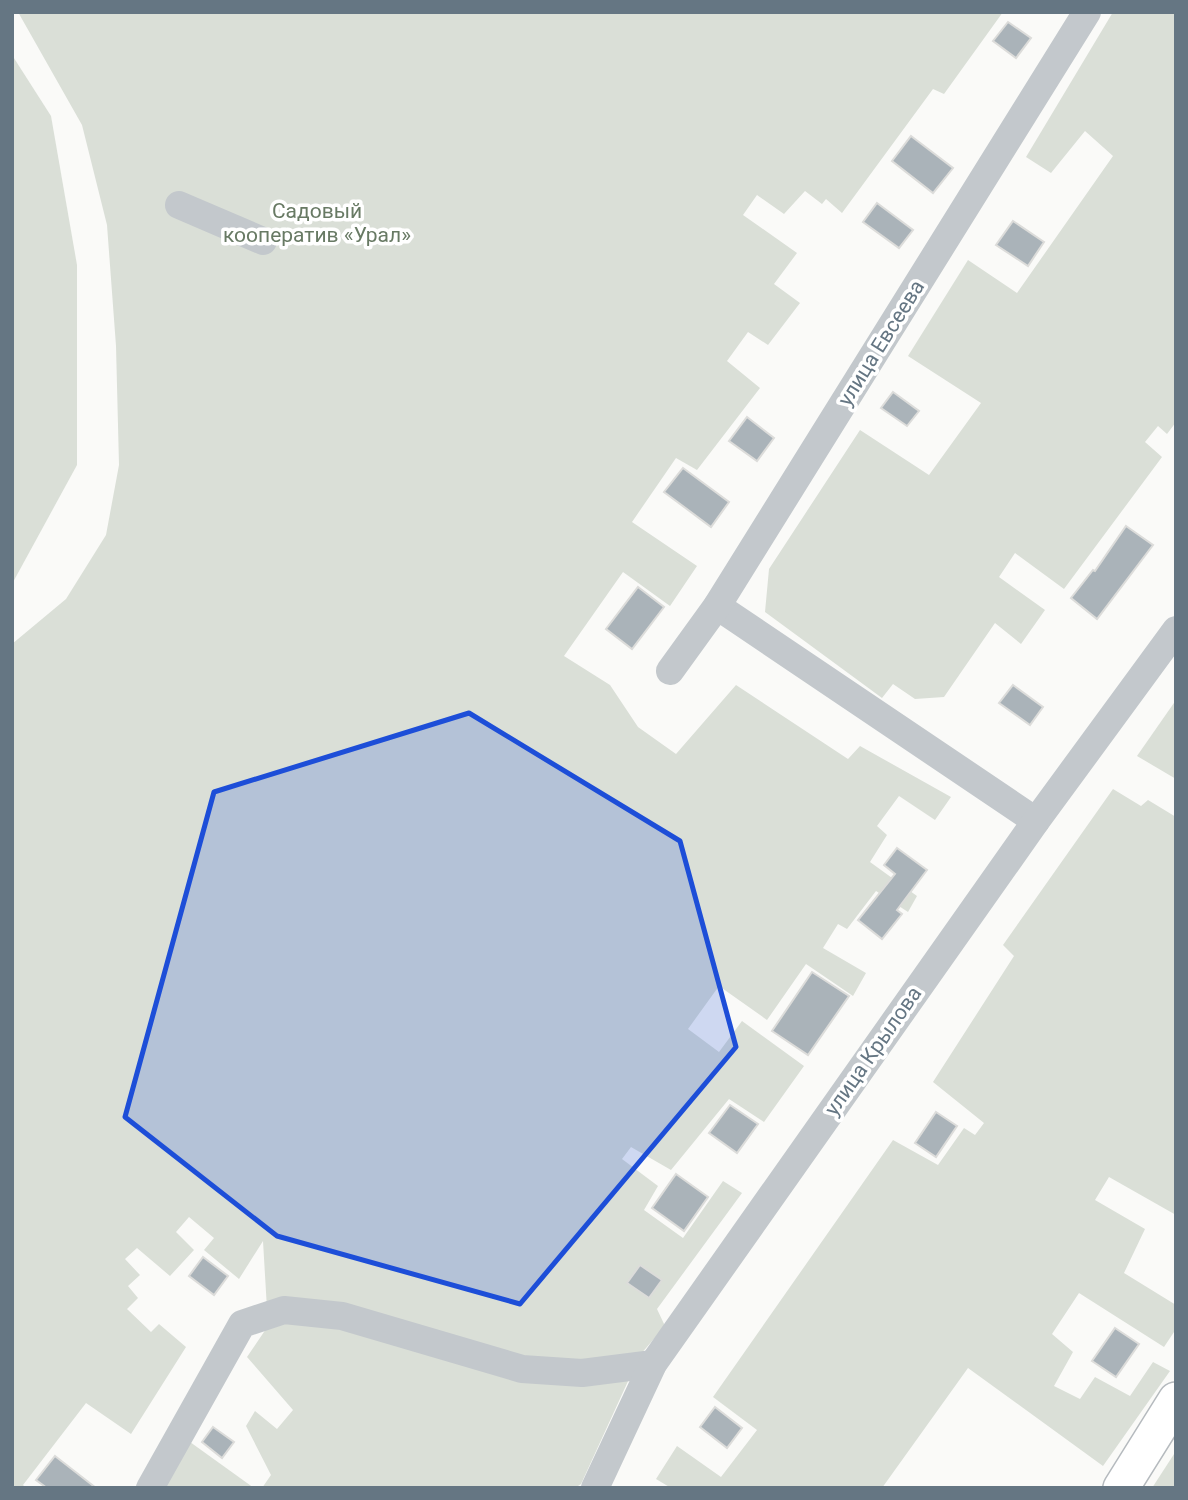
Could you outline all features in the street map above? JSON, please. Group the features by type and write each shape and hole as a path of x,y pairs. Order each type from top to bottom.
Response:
{"main road":[{"path":"1121,1488 1176,1400"}],"street":[{"name":"улица Евсеева","path":"670,671 717,606 1087,12"},
{"path":"180,205 264,241"},
{"path":"717,606 1036,821"},
{"name":"улица Крылова","path":"595,1488 653,1364 1036,821 1172,644"},
{"path":"150,1488 242,1324 284,1310 342,1317 522,1369 582,1373 653,1364"}],"highlighted area":[{"path":"469,713 680,841 736,1047 520,1304 277,1236 125,1117 214,792"}],"green space":[{"name":"Садовый кооператив «Урал»","path":"18,12 1003,12 944,94 933,89 842,213 826,199 822,204 805,191 784,214 757,195 743,215 797,253 774,284 800,303 768,345 748,332 727,361 760,388 697,470 676,458 632,522 697,566 670,606 623,572 564,656 610,685 638,727 676,754 736,685 848,759 860,746 951,797 935,820 899,796 877,826 887,835 870,862 917,896 908,912 876,891 847,929 838,924 823,948 866,973 853,996 806,964 767,1020 719,986 688,1029 719,1052 742,1021 804,1066 764,1122 729,1099 671,1170 631,1147 622,1159 658,1186 644,1210 683,1238 723,1181 742,1193 657,1309 665,1326 640,1355 581,1484 575,1488 262,1488 271,1475 246,1426 255,1411 277,1429 293,1410 247,1357 268,1326 263,1241 239,1279 204,1250 214,1238 189,1217 176,1232 194,1250 170,1276 137,1248 125,1259 140,1275 128,1286 138,1298 127,1309 151,1332 159,1324 186,1347 131,1434 86,1403 23,1485 26,1488 12,1488 12,644 66,599 106,535 119,465 116,346 107,225 82,125"},
{"path":"1113,12 1176,12 1176,422 1167,434 1158,426 1145,442 1162,457 1064,589 1015,553 999,577 1045,610 1021,644 995,623 944,697 915,699 893,684 882,698 765,612 769,569 860,430 929,475 981,403 908,356 968,260 1017,293 1113,156 1085,131 1051,173 1026,157"},
{"path":"12,55 51,116 77,265 77,465 12,584"},
{"path":"1176,700 1176,779 1137,756"},
{"path":"1113,789 1141,806 1148,800 1176,817 1176,1215 1109,1177 1095,1200 1145,1229 1124,1273 1176,1305 1176,1329 1164,1347 1079,1293 1052,1334 1073,1352 1054,1386 1080,1399 1095,1377 1130,1396 1153,1362 1170,1371 1103,1466 968,1368 882,1488 671,1488 656,1479 677,1446 721,1477 757,1430 713,1397 893,1140 938,1165 964,1128 975,1135 984,1123 933,1082 1014,956 1003,945"},
{"path":"190,1442 254,1488 164,1488"},
{"path":"1176,1451 1176,1488 1152,1488"}],"building":[{"path":"1008,22 1031,38 1016,58 993,41"},
{"path":"911,136 953,168 933,193 892,161"},
{"path":"877,203 913,230 899,248 863,222"},
{"path":"1013,221 1044,242 1028,266 996,245"},
{"path":"893,392 919,411 907,426 881,408"},
{"path":"747,417 774,438 757,461 729,441"},
{"path":"683,468 729,502 711,527 664,492"},
{"path":"1126,526 1153,545 1097,619 1071,598 1093,570 1095,571"},
{"path":"638,587 664,607 632,649 606,629"},
{"path":"1013,685 1043,707 1030,725 999,703"},
{"path":"897,848 927,870 897,910 902,914 882,939 858,920 895,874 884,865"},
{"path":"812,972 849,996 808,1055 772,1031"},
{"path":"730,1105 758,1124 737,1153 709,1133"},
{"path":"936,1112 957,1126 936,1157 915,1143"},
{"path":"676,1174 708,1197 684,1231 652,1208"},
{"path":"203,1257 228,1276 214,1295 189,1276"},
{"path":"640,1265 662,1280 649,1298 627,1283"},
{"path":"1115,1328 1139,1344 1116,1377 1092,1361"},
{"path":"715,1407 742,1428 727,1448 700,1427"},
{"path":"213,1427 234,1442 222,1458 202,1442"},
{"path":"55,1456 96,1488 47,1488 36,1480"}]}
